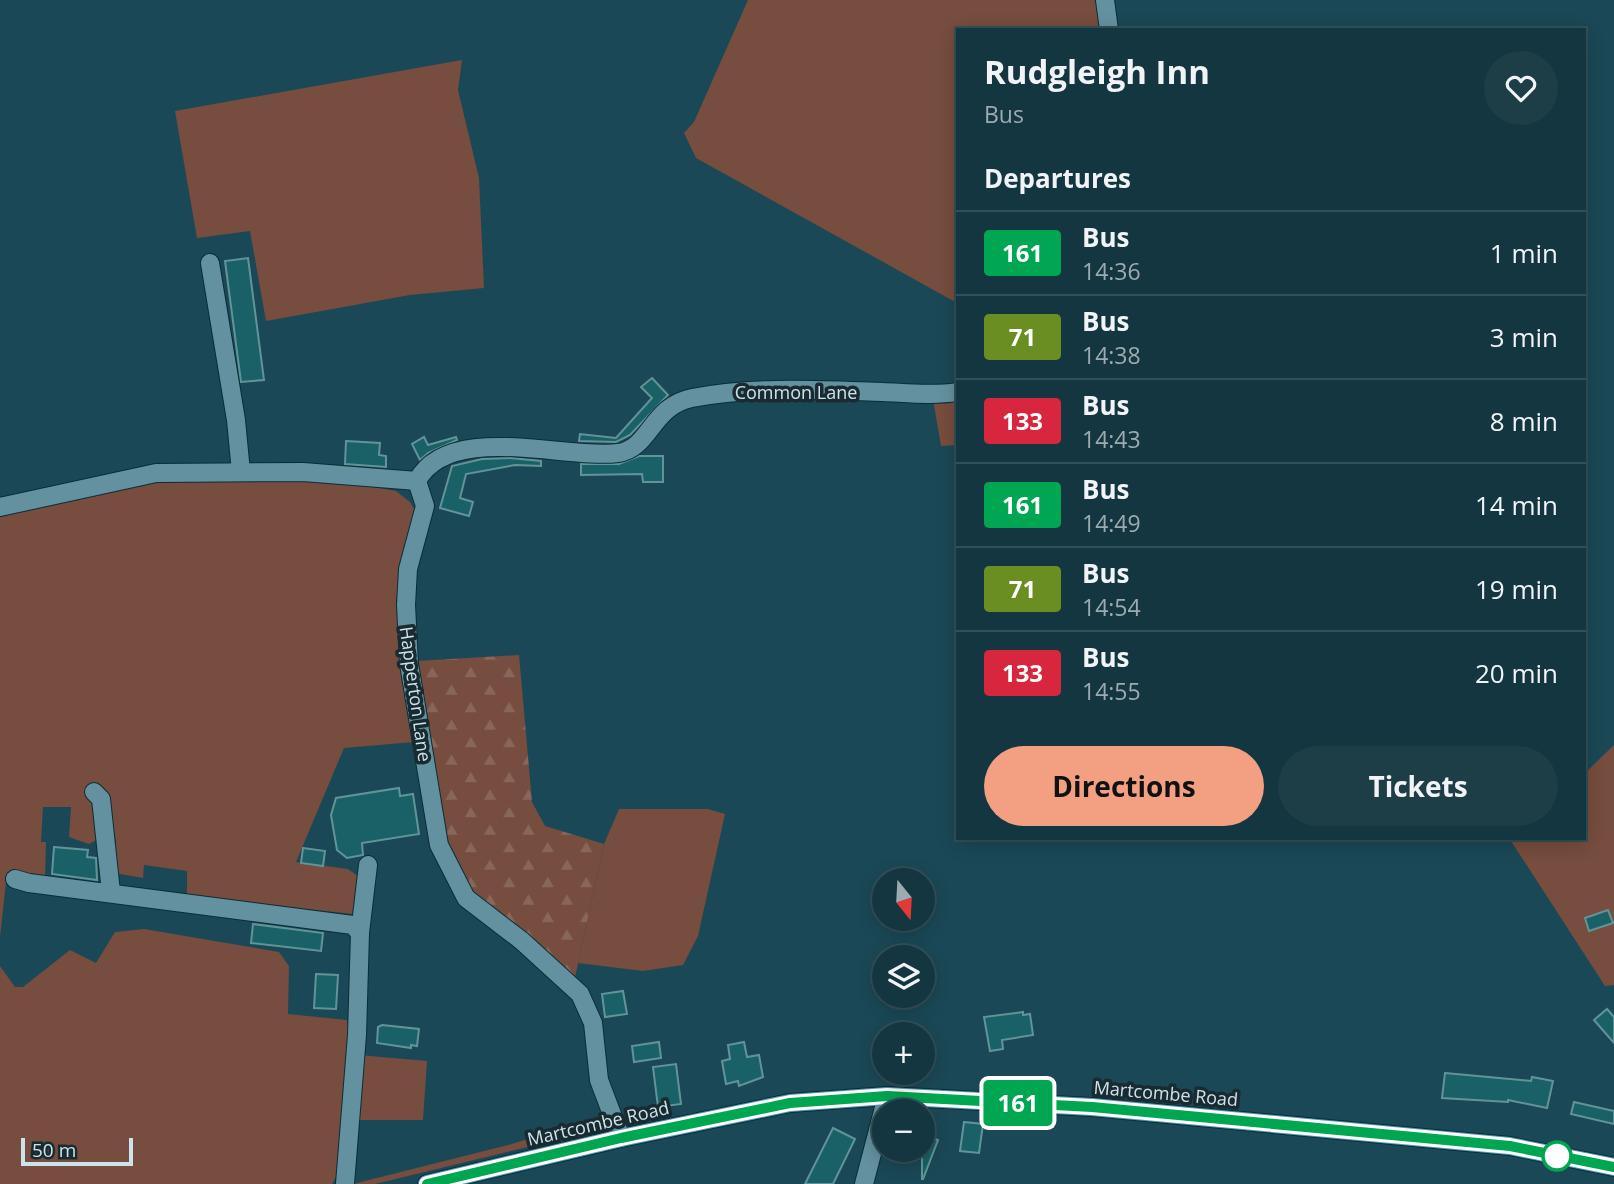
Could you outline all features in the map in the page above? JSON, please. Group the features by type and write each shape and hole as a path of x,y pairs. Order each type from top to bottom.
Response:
{"main road":[{"name":"Martcombe Road","path":"427,1184 621,1138 790,1103 887,1096 1092,1107 1510,1146 1614,1167"}],"street":[{"path":"1105,0 1109,28"},
{"path":"210,263 236,421 241,472"},
{"name":"Common Lane","path":"418,481 424,469 437,459 502,446 525,446 597,455 621,453 634,449 669,405 722,393 767,389 956,392"},
{"path":"0,506 156,473 303,471 418,481"},
{"name":"Happerton Lane","path":"418,481 425,506 408,569 405,605 408,652 439,845 466,898 522,941 580,994 593,1023 599,1080 621,1138"},
{"path":"94,792 101,799 111,892"},
{"path":"345,1184 357,1035 360,933 368,865"},
{"path":"15,879 29,884 111,892 354,925 360,933"},
{"path":"864,1184 887,1096"}],"green space":[{"path":"748,0 1100,0 1104,28 956,28 956,302 696,158 684,133 694,122"},
{"path":"462,60 458,90 479,178 484,288 410,295 266,321 250,231 197,238 175,111"},
{"path":"956,397 956,445 941,446 933,399"},
{"path":"155,478 345,482 396,491 410,502 417,514 396,600 402,672 414,742 344,748 296,862 348,869 358,876 353,914 187,896 187,871 144,865 143,878 115,873 116,842 111,812 96,801 99,839 89,844 69,837 71,807 43,807 41,842 46,842 45,878 7,873 0,937 0,517"},
{"path":"519,655 532,802 545,826 604,844 574,982 471,895 444,844 416,661"},
{"path":"1614,745 1614,985 1605,986 1511,841 1586,840 1586,772"},
{"path":"619,809 708,809 725,814 698,936 683,965 643,971 578,963 604,844"},
{"path":"144,929 279,952 289,966 288,1014 347,1020 349,1031 337,1175 332,1184 0,1184 0,966 15,987 23,987 70,950 96,963 115,932"},
{"path":"359,1055 427,1061 423,1120 355,1120"},
{"path":"600,1116 603,1124 597,1130 375,1184 353,1184 512,1144"}],"building":[{"path":"248,258 264,380 241,382 225,261"},
{"path":"652,378 668,395 630,435 616,442 579,441 580,434 616,438 652,398 641,387"},
{"path":"424,437 428,445 456,437 457,440 428,453 420,460 412,444"},
{"path":"346,441 380,443 379,455 386,456 386,467 345,464"},
{"path":"639,456 663,456 663,482 643,482 642,474 581,475 581,464 619,464"},
{"path":"482,459 541,461 541,466 515,465 466,474 460,498 473,502 469,516 440,508 452,466"},
{"path":"399,788 400,796 413,794 419,834 362,843 363,855 347,858 337,850 331,815 336,798"},
{"path":"54,847 88,850 87,857 96,858 97,880 52,874"},
{"path":"303,848 325,851 323,866 301,863"},
{"path":"1608,910 1613,923 1589,931 1585,918"},
{"path":"253,924 323,933 321,951 251,943"},
{"path":"316,974 338,975 336,1009 314,1008"},
{"path":"623,991 627,1014 605,1017 602,994"},
{"path":"1607,1009 1614,1017 1614,1043 1594,1020"},
{"path":"1023,1012 1023,1015 1030,1014 1033,1035 1002,1040 1003,1049 990,1051 984,1017"},
{"path":"382,1025 419,1029 417,1046 411,1045 411,1048 377,1043 378,1027"},
{"path":"659,1042 661,1058 634,1062 632,1046"},
{"path":"744,1042 747,1057 759,1055 763,1077 739,1086 738,1081 726,1084 722,1061 730,1059 728,1045"},
{"path":"676,1064 681,1104 658,1107 653,1067"},
{"path":"1445,1073 1531,1081 1532,1077 1553,1081 1547,1108 1508,1100 1442,1098"},
{"path":"1574,1102 1614,1111 1614,1124 1571,1114"},
{"path":"964,1122 983,1124 979,1153 960,1151"},
{"path":"833,1128 855,1139 833,1184 805,1184"},
{"path":"922,1162 930,1162 923,1179"}],"bus line":[{"name":"161","path":"427,1184 621,1138 790,1103 887,1096 1092,1107 1510,1146 1614,1167"}]}
